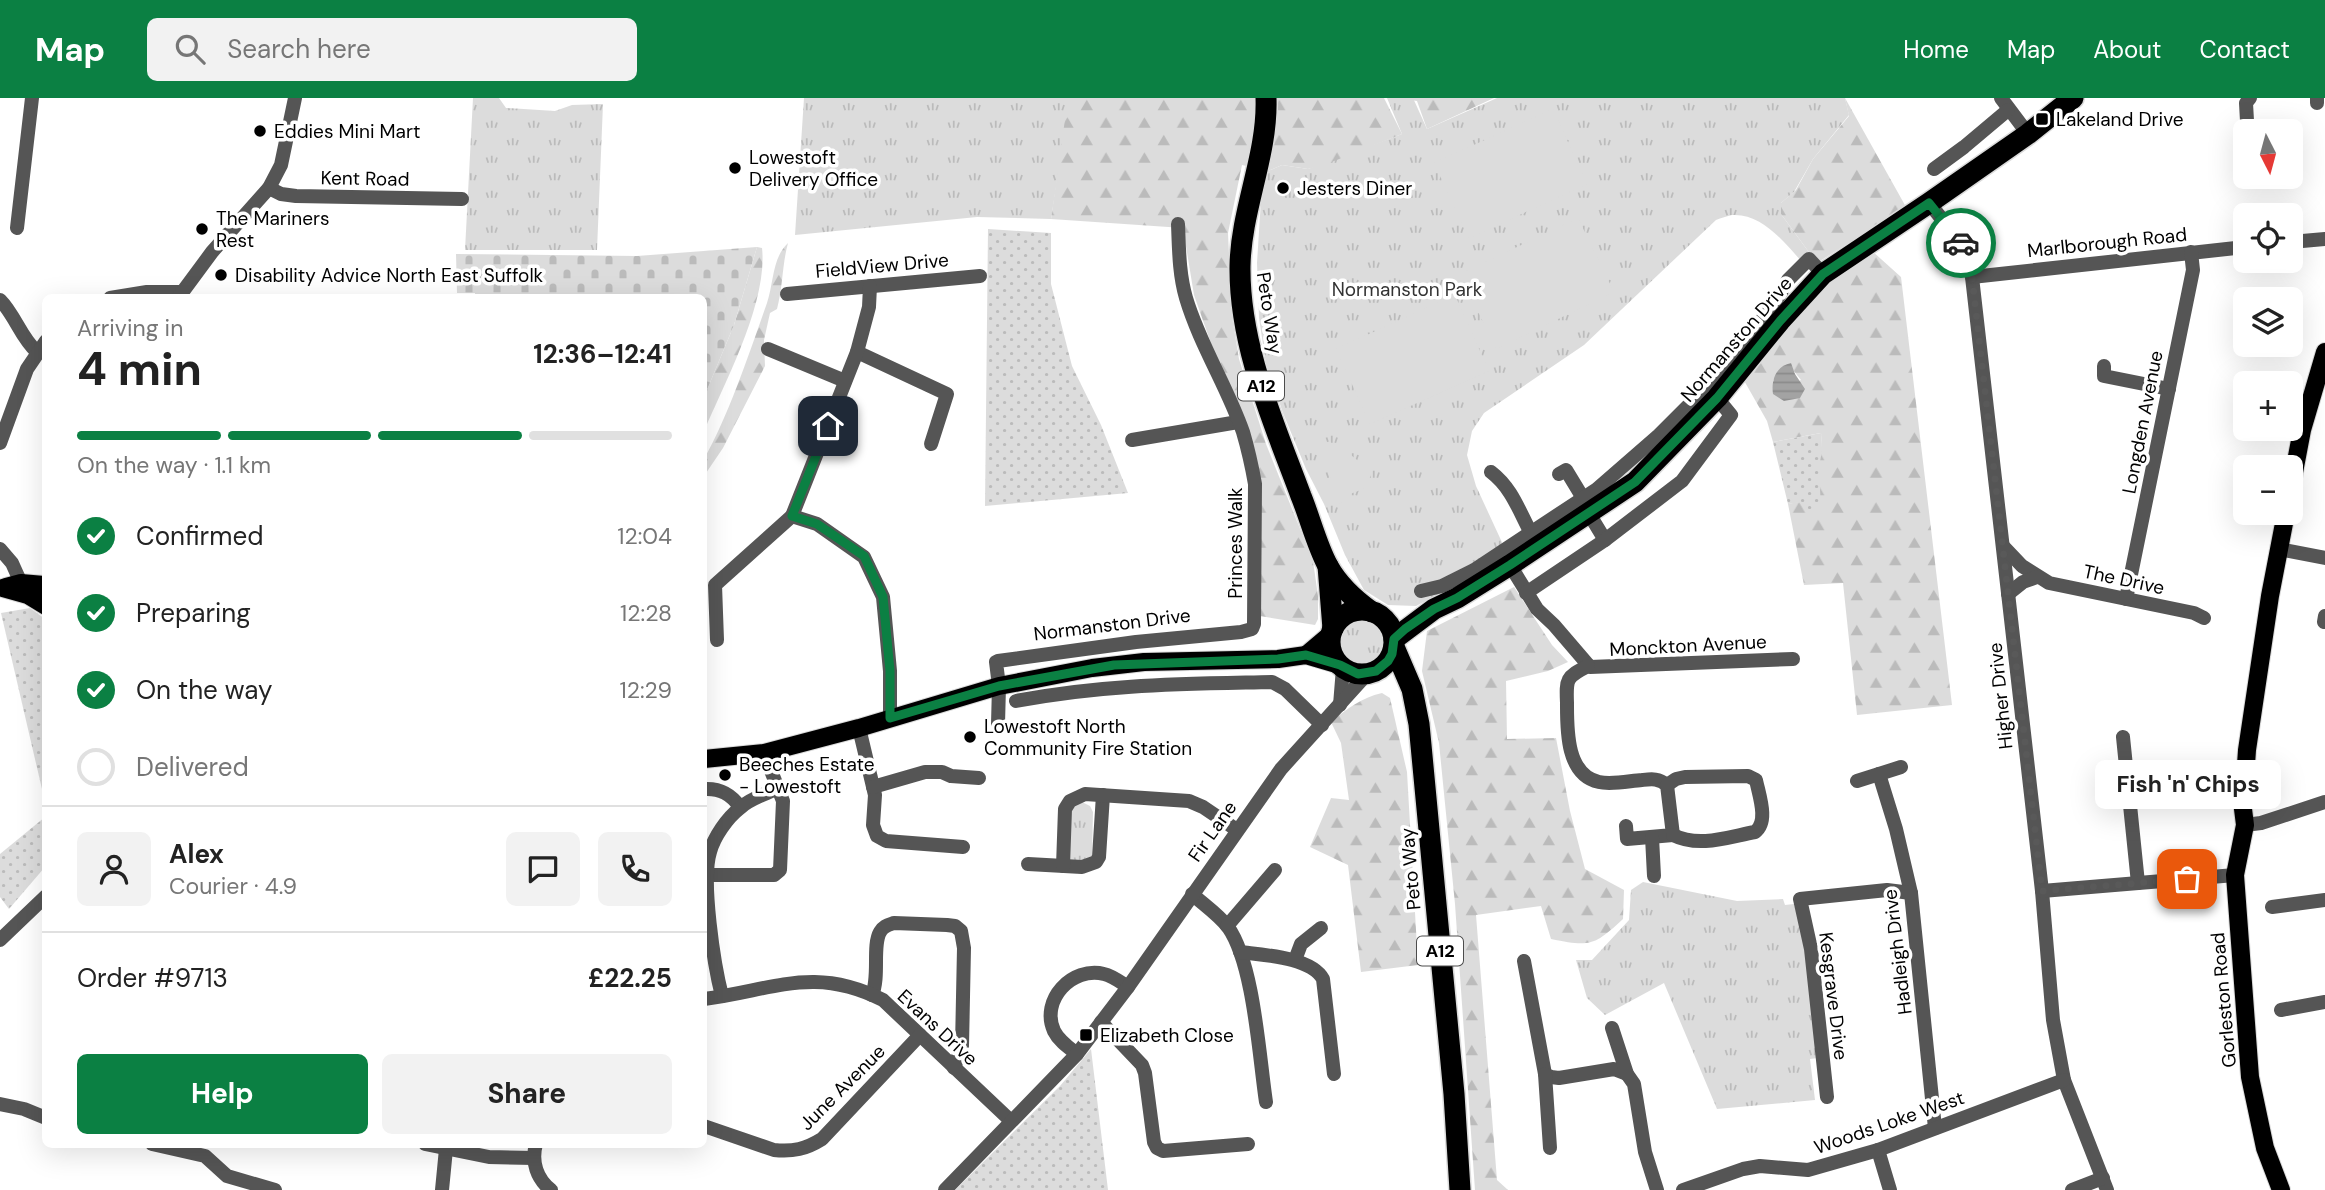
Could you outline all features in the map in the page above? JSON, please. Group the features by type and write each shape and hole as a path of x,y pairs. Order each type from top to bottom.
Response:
{"highway":[{"name":"Peto Way","path":"1266,98 1263,138 1244,225 1240,266 1242,301 1259,380 1328,566 1333,631"},
{"name":"Normanston Drive","path":"1394,643 1434,609 1510,565 1608,489 1635,482 1717,398 1780,321 1823,274 2028,134 2073,98"},
{"name":"Peto Way","path":"1328,566 1350,594 1376,614"},
{"name":"Normanston Drive","path":"1376,614 1434,609"},
{"path":"1354,612 1376,614 1390,626 1394,643 1388,661 1371,673 1358,674 1342,666 1331,650 1333,631 1345,615 1354,612"},
{"name":"Peto Way","path":"1394,643 1412,689 1417,712 1460,1190"},
{"name":"Peto Way","path":"1371,673 1396,682 1417,712"}],"main road":[{"path":"2297,455 2325,352"},
{"name":"Gorleston Road","path":"2281,1190 2265,1148 2250,1077 2235,875 2245,825 2243,799 2246,750 2284,525"},
{"path":"1,589 21,583 42,593"},
{"path":"1,589 27,595 42,594"},
{"path":"1306,655 1333,631"},
{"path":"707,760 764,753 999,686 1052,685 1092,668 1144,662 1278,659 1306,655 1342,666"}],"street":[{"path":"17,228 32,98"},
{"path":"181,294 212,252 269,188 281,165 295,98"},
{"path":"2247,119 2246,103 2250,98"},
{"path":"1934,169 1964,147 2005,104 2028,134"},
{"name":"Kent Road","path":"269,188 281,194 296,196 462,199"},
{"name":"Higher Drive","path":"1929,203 1960,242 1968,257 1972,277 2042,891 2053,1020 2064,1080 2105,1184"},
{"name":"Princes Walk","path":"1178,224 1179,260 1186,296 1194,322 1242,430 1255,484 1254,624"},
{"path":"2303,241 2325,239"},
{"name":"Marlborough Road","path":"1972,277 2233,248"},
{"name":"Longden Avenue","path":"2126,599 2193,270 2191,252"},
{"path":"1608,489 1705,389 1773,306 1797,269 1809,259 1823,274"},
{"name":"FieldView Drive","path":"787,294 980,276"},
{"path":"718,640 715,585 792,516 857,352 869,307 870,285"},
{"path":"135,294 169,294"},
{"path":"0,300 9,309 28,343 41,346 27,369 0,443"},
{"path":"768,349 845,381"},
{"path":"857,352 947,394 931,444"},
{"path":"2104,366 2104,376 2169,388"},
{"path":"1527,593 1605,540 1682,481 1731,415 1717,398"},
{"path":"1132,440 1238,422"},
{"path":"1559,474 1566,470 1605,540"},
{"path":"1491,472 1513,496 1531,533"},
{"path":"1421,591 1459,579 1531,533 1586,505"},
{"path":"792,516 817,524 864,556 883,597 890,671 890,718"},
{"name":"The Drive","path":"2003,546 2022,566 2049,583 2194,613 2204,618"},
{"path":"0,549 12,563 21,583"},
{"path":"2279,549 2324,561"},
{"path":"1,589 8,582 12,563"},
{"name":"Monckton Avenue","path":"1510,565 1536,609 1554,625 1588,666 1601,668 1793,659"},
{"path":"2008,594 2024,582 2037,577"},
{"name":"Normanston Drive","path":"999,686 998,661 1136,642 1241,632 1252,629 1254,624"},
{"path":"1339,706 1342,666"},
{"path":"1588,666 1571,674 1566,683 1569,741 1580,772 1601,783 1656,778 1667,785"},
{"name":"Fir Lane","path":"945,1190 1077,1054 1128,987 1281,769 1371,673"},
{"path":"1016,701 1052,685 1272,682 1285,690 1322,725"},
{"path":"998,724 999,686"},
{"path":"859,728 873,787 873,825 881,839 963,847"},
{"path":"2123,737 2138,883"},
{"path":"707,876 774,875 780,870 783,801 764,753"},
{"path":"1857,782 1901,767"},
{"path":"873,787 925,772 979,778"},
{"name":"Hadleigh Drive","path":"1879,774 1896,829 1911,893 1935,1128"},
{"path":"1626,826 1627,839 1673,835 1685,841 1701,842 1755,832 1760,828 1762,822 1759,778 1685,777 1667,785"},
{"path":"1667,785 1673,835"},
{"path":"722,996 713,958 707,876 710,852 721,830 740,807 778,788"},
{"path":"707,789 733,797 740,807"},
{"path":"1063,866 1065,809 1076,796 1085,794 1189,801 1203,807 1237,830"},
{"path":"1028,864 1082,867 1096,862 1099,857 1103,795"},
{"path":"2245,825 2261,824 2325,802"},
{"path":"1652,837 1654,876"},
{"path":"1227,926 1275,870"},
{"path":"2042,891 2235,875"},
{"name":"Kesgrave Drive","path":"1827,1097 1811,949 1795,900 1886,890 1911,893"},
{"path":"1192,894 1227,926 1240,952 1248,978 1266,1102"},
{"path":"0,940 42,900"},
{"path":"2272,907 2325,900"},
{"path":"872,995 876,983 880,929 894,923 947,925 955,926 961,931 964,948 962,1046 954,1068"},
{"path":"1295,960 1301,944 1321,928"},
{"path":"1240,952 1295,960 1316,971 1323,979 1334,1074"},
{"path":"1524,961 1545,1074 1550,1149"},
{"path":"1077,1054 1060,1040 1052,1025 1052,1005 1061,987 1078,976 1091,972 1111,976 1128,987"},
{"name":"Evans Drive","path":"707,998 813,981 840,983 872,995 883,1000 1011,1121"},
{"path":"2281,1010 2325,1002"},
{"path":"1101,1022 1142,1065 1157,1148 1163,1151 1248,1144"},
{"path":"1612,1028 1627,1074 1634,1084 1645,1152 1657,1190"},
{"name":"June Avenue","path":"707,1126 767,1149 785,1151 806,1148 822,1139 919,1035"},
{"path":"1545,1074 1559,1078 1614,1069 1627,1074"},
{"name":"Woods Loke West","path":"1684,1190 1743,1169 1760,1166 1779,1166 1794,1175 1878,1150 2064,1080"},
{"path":"0,1104 42,1116"},
{"path":"170,1148 205,1156 227,1176 275,1190"},
{"path":"442,1148 489,1157 535,1151 540,1178 551,1190"},
{"path":"442,1190 446,1149"},
{"path":"1878,1150 1890,1190"},
{"path":"2071,1190 2105,1184"}],"green space":[{"path":"473,98 499,98 506,108 555,111 572,105 603,104 597,250 465,250"},
{"path":"804,98 1070,98 1051,219 977,217 795,235"},
{"path":"1068,98 1384,98 1402,134 1308,169 1282,165 1268,171 1242,165 1228,233 1232,317 1239,359 1266,444 1313,561 1318,596 1318,619 1315,625 1260,616 1261,509 1194,295 1183,228 1051,219"},
{"name":"Normanston Park","path":"1387,98 1413,98 1427,129 1497,98 1845,98 1849,115 1813,159 1794,192 1781,203 1781,214 1811,255 1802,262 1772,231 1753,219 1732,215 1716,220 1584,345 1484,413 1472,431 1467,455 1476,486 1506,551 1459,584 1416,606 1388,605 1364,590 1345,555 1283,413 1266,364 1259,318 1257,263 1262,184 1268,171 1282,165 1308,169 1402,134"},
{"path":"1395,98 1494,98 1427,129 1417,101"},
{"path":"1845,98 1906,207 1820,261 1811,255 1781,214 1781,203 1796,190 1813,159 1849,116"},
{"path":"1553,109 1587,184 1469,238 1434,163"},
{"path":"1578,218 1614,292 1496,349 1460,274"},
{"path":"988,229 1051,233 1051,284 1072,366 1101,425 1128,493 985,506"},
{"path":"788,243 777,309 770,313 764,340 765,366 723,448 707,472 707,453 738,382 767,303 776,263"},
{"path":"757,247 762,248 762,269 752,317 707,424 707,390 734,325"},
{"path":"757,247 734,325 707,390 707,294 457,293 456,254 637,256"},
{"path":"1871,250 1901,277 1952,705 1857,715 1843,583 1804,585 1788,504 1803,501 1811,484 1819,461 1821,433 1773,442 1767,421 1742,377 1806,298","holes":["1793,370 1801,380 1773,394 1773,380"]},
{"path":"1455,295 1489,371 1370,424 1336,349"},
{"path":"1821,433 1821,509 1804,510 1803,502 1788,504 1773,442"},
{"path":"1330,441 1336,451 1341,447 1372,472 1366,488 1350,494 1352,499 1339,504 1317,446"},
{"path":"1514,587 1552,645 1568,662 1548,671 1506,681 1507,739 1556,738 1570,811 1585,869 1624,890 1623,919 1598,939 1575,943 1551,939 1541,906 1476,915 1497,1180 1508,1190 1475,1190 1455,904 1439,743 1422,671 1427,631"},
{"path":"30,608 42,617 42,789 1,613"},
{"path":"1362,618 1379,625 1386,642 1379,659 1362,666 1345,659 1338,642 1345,625"},
{"path":"1382,693 1390,698 1407,772 1418,965 1361,972 1348,865 1310,847 1331,798 1349,800 1341,743 1331,722 1355,704"},
{"path":"1082,802 1090,806 1093,812 1090,861 1069,860 1070,807"},
{"path":"42,819 42,870 9,909 0,897 0,854"},
{"path":"1643,882 1737,901 1783,899 1785,905 1794,904 1807,948 1818,1058 1810,1059 1815,1100 1717,1109 1664,983 1605,1015 1587,998 1576,960 1592,960 1629,920 1631,890"},
{"path":"1091,1049 1108,1190 955,1190 1060,1086"}],"shaded area":[{"path":"1791,363 1805,389 1800,398 1784,401 1773,394 1773,384 1778,370"}],"way so far":[{"path":"1961,243 1968,257 1972,277 2042,891 2187,879"}],"place":[{"name":"Lakeland Drive","path":"2042,119"},
{"name":"Eddies Mini Mart","path":"260,131"},
{"name":"Lowestoft Delivery Office","path":"735,168"},
{"name":"Jesters Diner","path":"1283,188"},
{"name":"The Mariners Rest","path":"202,229"},
{"name":"Disability Advice North East Suffolk","path":"221,275"},
{"name":"Lowestoft North Community Fire Station","path":"970,737"},
{"name":"Beeches Estate - Lowestoft","path":"725,775"},
{"name":"Fish 'n' Chips","path":"2187,879"},
{"name":"Elizabeth Close","path":"1086,1035"}],"route":[{"path":"828,426 792,516 817,524 864,556 883,597 890,671 890,718 999,686 1092,668 1144,662 1216,662 1306,655 1340,665 1350,672 1367,674 1383,667 1392,654 1394,639 1405,629 1510,565 1635,482 1717,398 1780,321 1823,274 1929,203 1961,243"}]}
